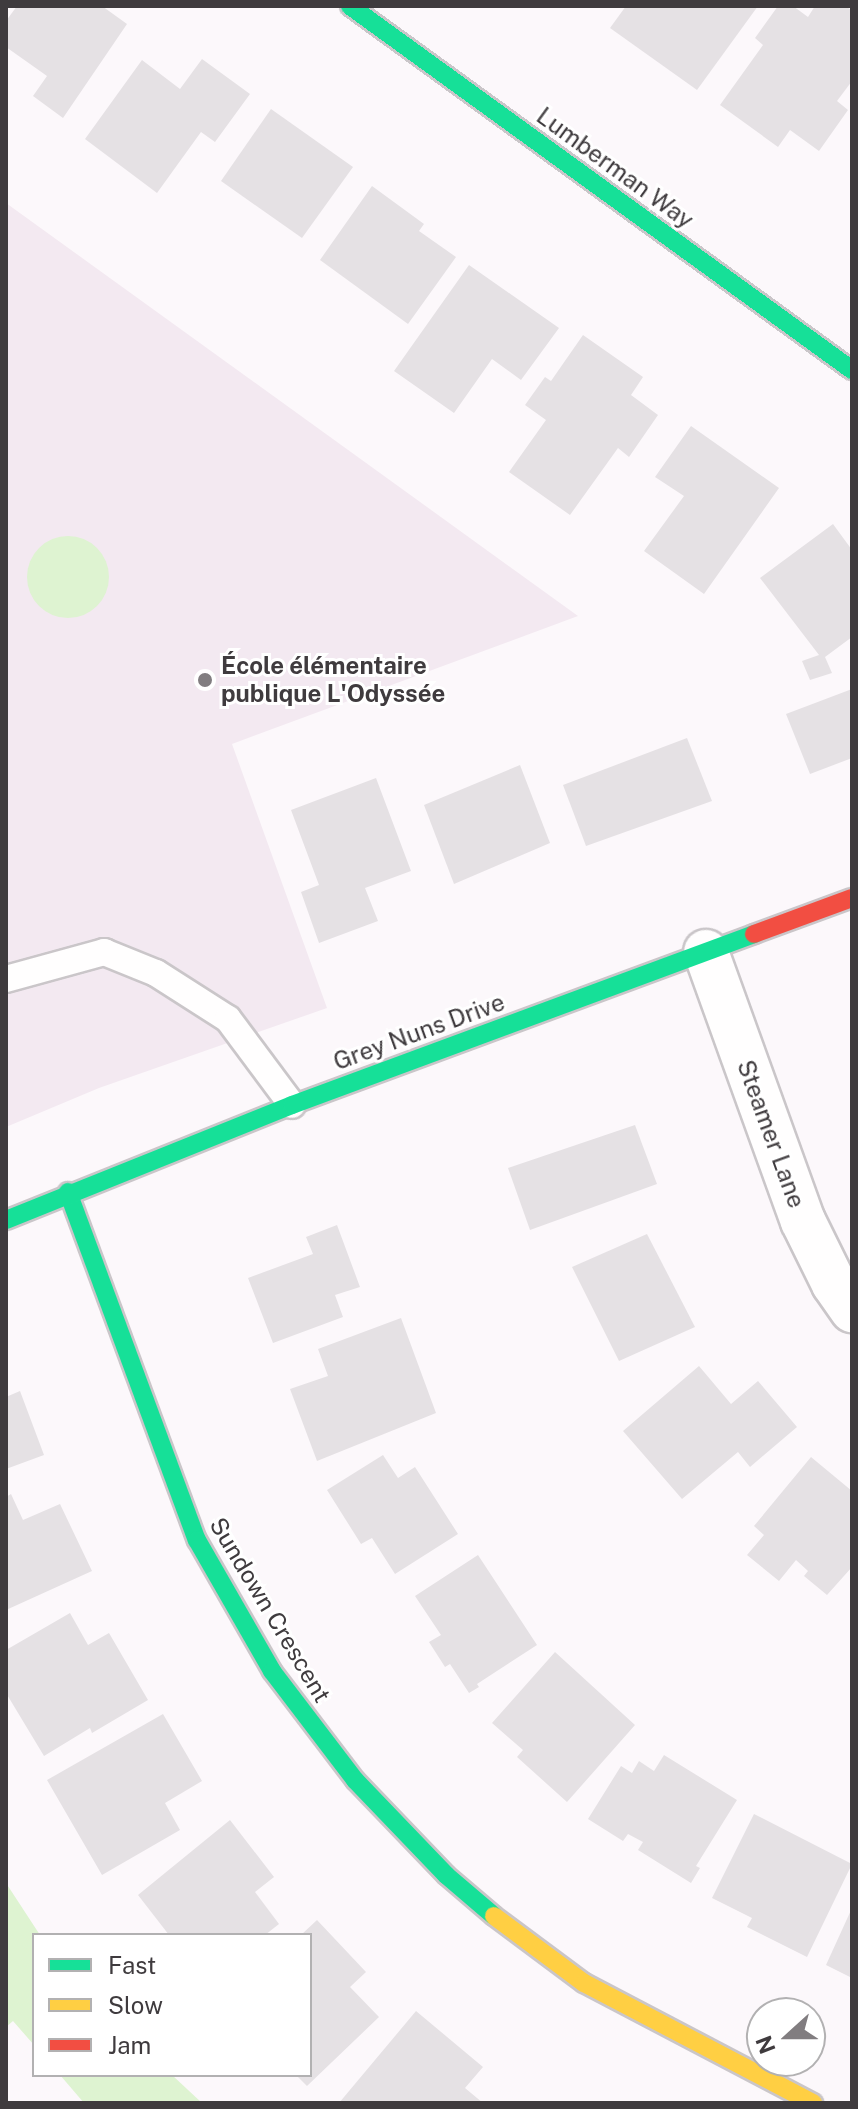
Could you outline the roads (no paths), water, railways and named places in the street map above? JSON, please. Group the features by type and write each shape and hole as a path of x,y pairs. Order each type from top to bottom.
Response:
{"street":[{"name":"Lumberman Way","path":"350,6 852,370"},
{"name":"Grey Nuns Drive","path":"6,1220 68,1192 292,1105 852,898"},
{"name":"Steamer Lane","path":"706,952 803,1221 834,1284 852,1310"},
{"name":"Sundown Crescent","path":"68,1192 197,1540 272,1671 355,1780 446,1875 512,1931 584,1983 813,2103"}],"lane":[{"path":"6,979 104,952 156,973 228,1019 292,1105"}],"place":[{"name":"École élémentaire publique L'Odyssée","path":"205,680"}]}
